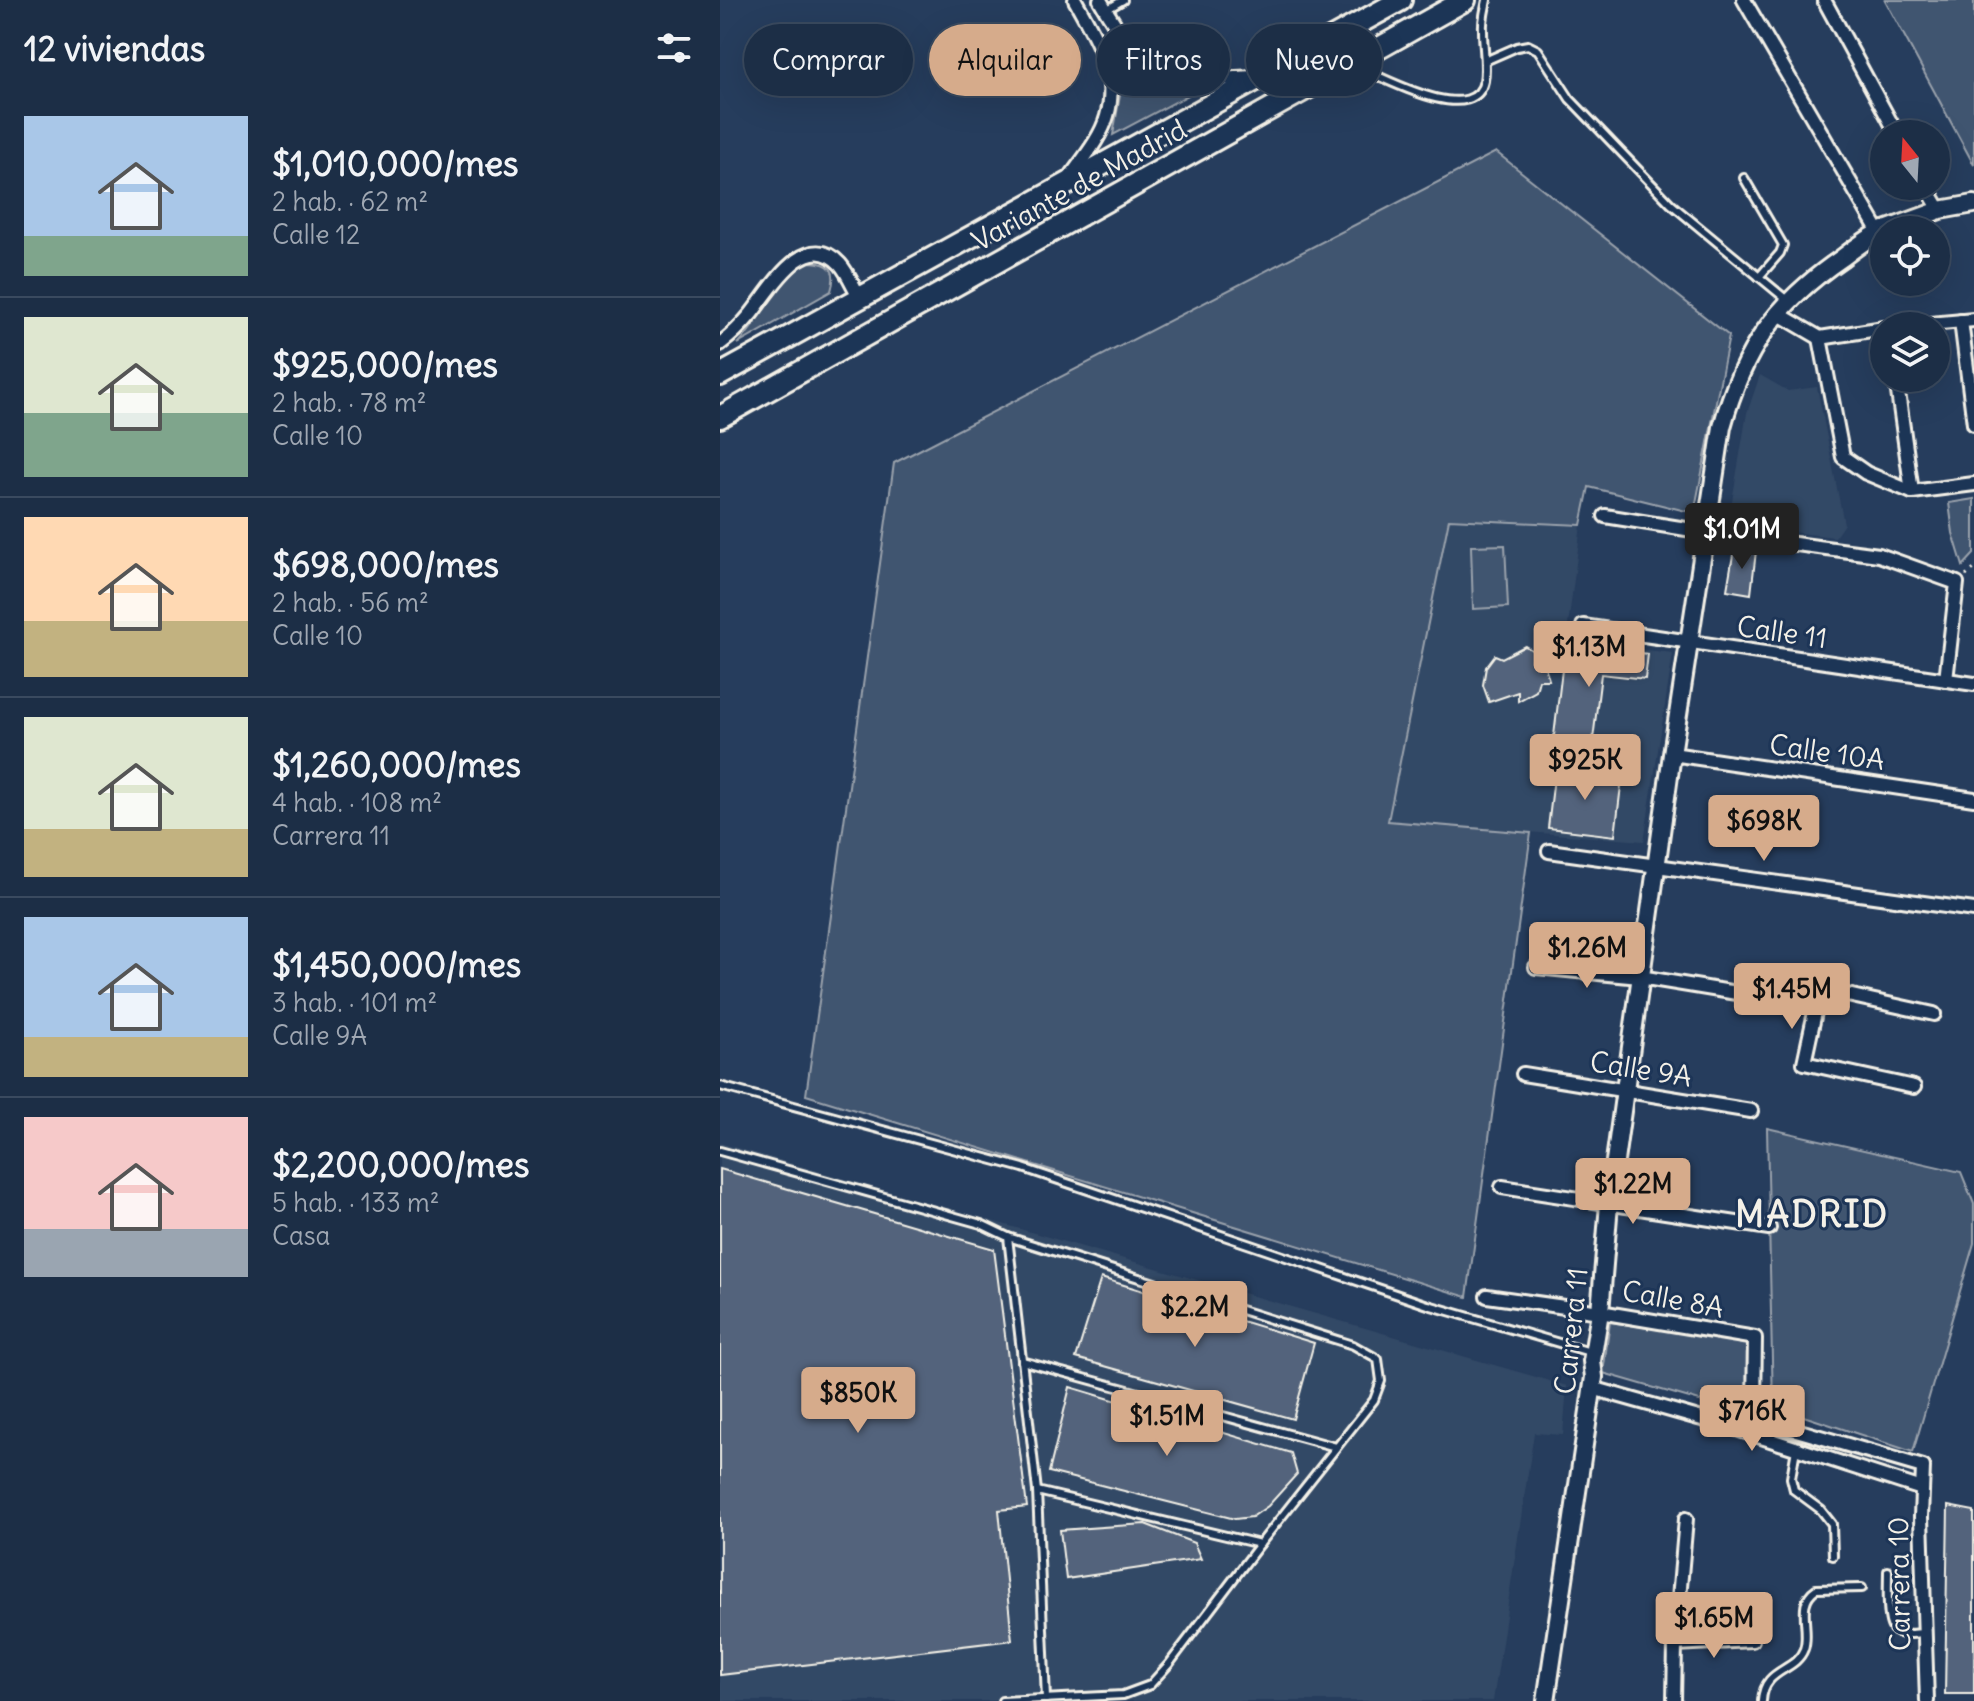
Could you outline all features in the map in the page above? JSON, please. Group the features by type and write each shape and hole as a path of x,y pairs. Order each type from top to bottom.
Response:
{"main road":[{"name":"Variante de Madrid","path":"1358,24 1401,0"},
{"name":"Variante de Madrid","path":"1382,47 1465,0"},
{"name":"Variante de Madrid","path":"720,375 1246,86"},
{"name":"Variante de Madrid","path":"720,417 1295,96"}],"street":[{"path":"1062,188 1089,150 1108,115 1110,74 1096,38 1075,0"},
{"path":"1744,0 1874,216"},
{"path":"1824,0 1889,120"},
{"path":"1103,5 1138,55 1165,71 1184,78 1206,80 1246,78"},
{"path":"1934,200 1940,210"},
{"name":"Carrera 11","path":"1924,216 1974,204"},
{"name":"Carrera 11","path":"1546,1701 1592,1388 1609,1204 1640,977 1722,427 1733,387 1762,334 1782,307 1829,266 1870,239"},
{"path":"720,344 751,314 789,265 807,254 826,254 839,263 859,296"},
{"path":"1782,307 1820,338 1843,457 1866,473 1912,492 1974,484"},
{"path":"1967,321 1974,424"},
{"path":"1820,338 1870,330"},
{"path":"1898,392 1912,492"},
{"path":"1605,516 1879,555 1957,583 1946,680"},
{"name":"Calle 11","path":"1583,626 1974,684"},
{"name":"Calle 10A","path":"1672,754 1974,799"},
{"path":"1549,851 1974,910"},
{"path":"1536,967 1640,977 1816,1006"},
{"path":"1914,1087 1804,1063 1820,989 1934,1014"},
{"name":"Calle 9A","path":"1523,1074 1751,1111"},
{"path":"1502,1187 1769,1228"},
{"name":"Calle 8A","path":"1487,1296 1755,1338 1754,1404 1762,1420 1923,1467"},
{"path":"1592,1388 1727,1426 1922,1489"},
{"name":"Carrera 10","path":"1923,1467 1927,1701"},
{"path":"1674,1701 1675,1644 1686,1519"},
{"path":"1675,1644 1752,1640"}],"lane":[{"path":"1103,5 1123,0"},
{"path":"1382,77 1433,98 1455,103 1472,98 1483,85 1483,27 1487,0"},
{"path":"1485,61 1517,47 1528,45 1538,50 1570,99 1671,204 1759,277 1782,307"},
{"path":"1744,178 1783,245 1759,277"},
{"path":"720,1086 1023,1168 1428,1305 1594,1353"},
{"path":"720,1151 981,1224 1008,1237 1353,1345 1378,1359 1381,1381 1374,1400 1150,1685 1123,1695 1002,1701"},
{"path":"1008,1237 1037,1491 1046,1699"},
{"path":"1022,1361 1336,1447"},
{"path":"1796,1449 1791,1478 1794,1490 1821,1510 1832,1524 1833,1556"},
{"path":"1037,1491 1260,1544"},
{"path":"1888,1571 1889,1621 1893,1629 1901,1634 1924,1633"},
{"path":"1762,1701 1764,1685 1777,1672 1800,1658 1805,1646 1805,1602 1810,1593 1816,1589 1862,1588"}],"shaded area":[{"path":"1885,0 1974,0 1974,165"},
{"path":"1120,96 1186,96 1113,135"},
{"path":"1496,152 1729,336 1694,513 1589,487 1581,525 1449,519 1388,821 1531,833 1467,1297 806,1095 894,463"},
{"path":"810,262 831,269 831,291 738,344 779,288"},
{"path":"1760,375 1788,391 1817,387 1844,524 1835,537 1728,525 1747,413"},
{"path":"1974,499 1974,554 1963,566 1953,533 1949,503"},
{"path":"1449,518 1581,525 1566,641 1673,653 1644,841 1388,821"},
{"path":"1505,545 1508,607 1473,609 1471,546"},
{"path":"1767,1128 1961,1172 1974,1204 1974,1243 1913,1452 1773,1406"},
{"path":"720,1143 1567,1386 1563,1435 1534,1433 1493,1701 720,1701"},
{"path":"1610,1322 1754,1344 1748,1415 1603,1373"}],"building":[{"path":"1734,549 1756,551 1751,594 1727,590"},
{"path":"1565,645 1648,654 1645,679 1601,674 1592,748 1553,744"},
{"path":"1525,646 1542,656 1549,680 1539,680 1536,691 1518,701 1518,692 1489,702 1483,685 1486,667 1495,655 1502,658"},
{"path":"1555,769 1622,777 1615,836 1548,828"},
{"path":"720,1169 994,1249 1027,1507 999,1510 1012,1640 720,1675"},
{"path":"1101,1278 1314,1343 1293,1419 1076,1358"},
{"path":"1070,1387 1291,1453 1297,1474 1268,1506 1252,1517 1235,1519 1049,1472"},
{"path":"1948,1506 1974,1511 1974,1694 1945,1694"},
{"path":"1145,1524 1194,1543 1201,1559 1066,1579 1060,1530"}],"district":[{"name":"MADRID","path":"1812,1214"}]}
